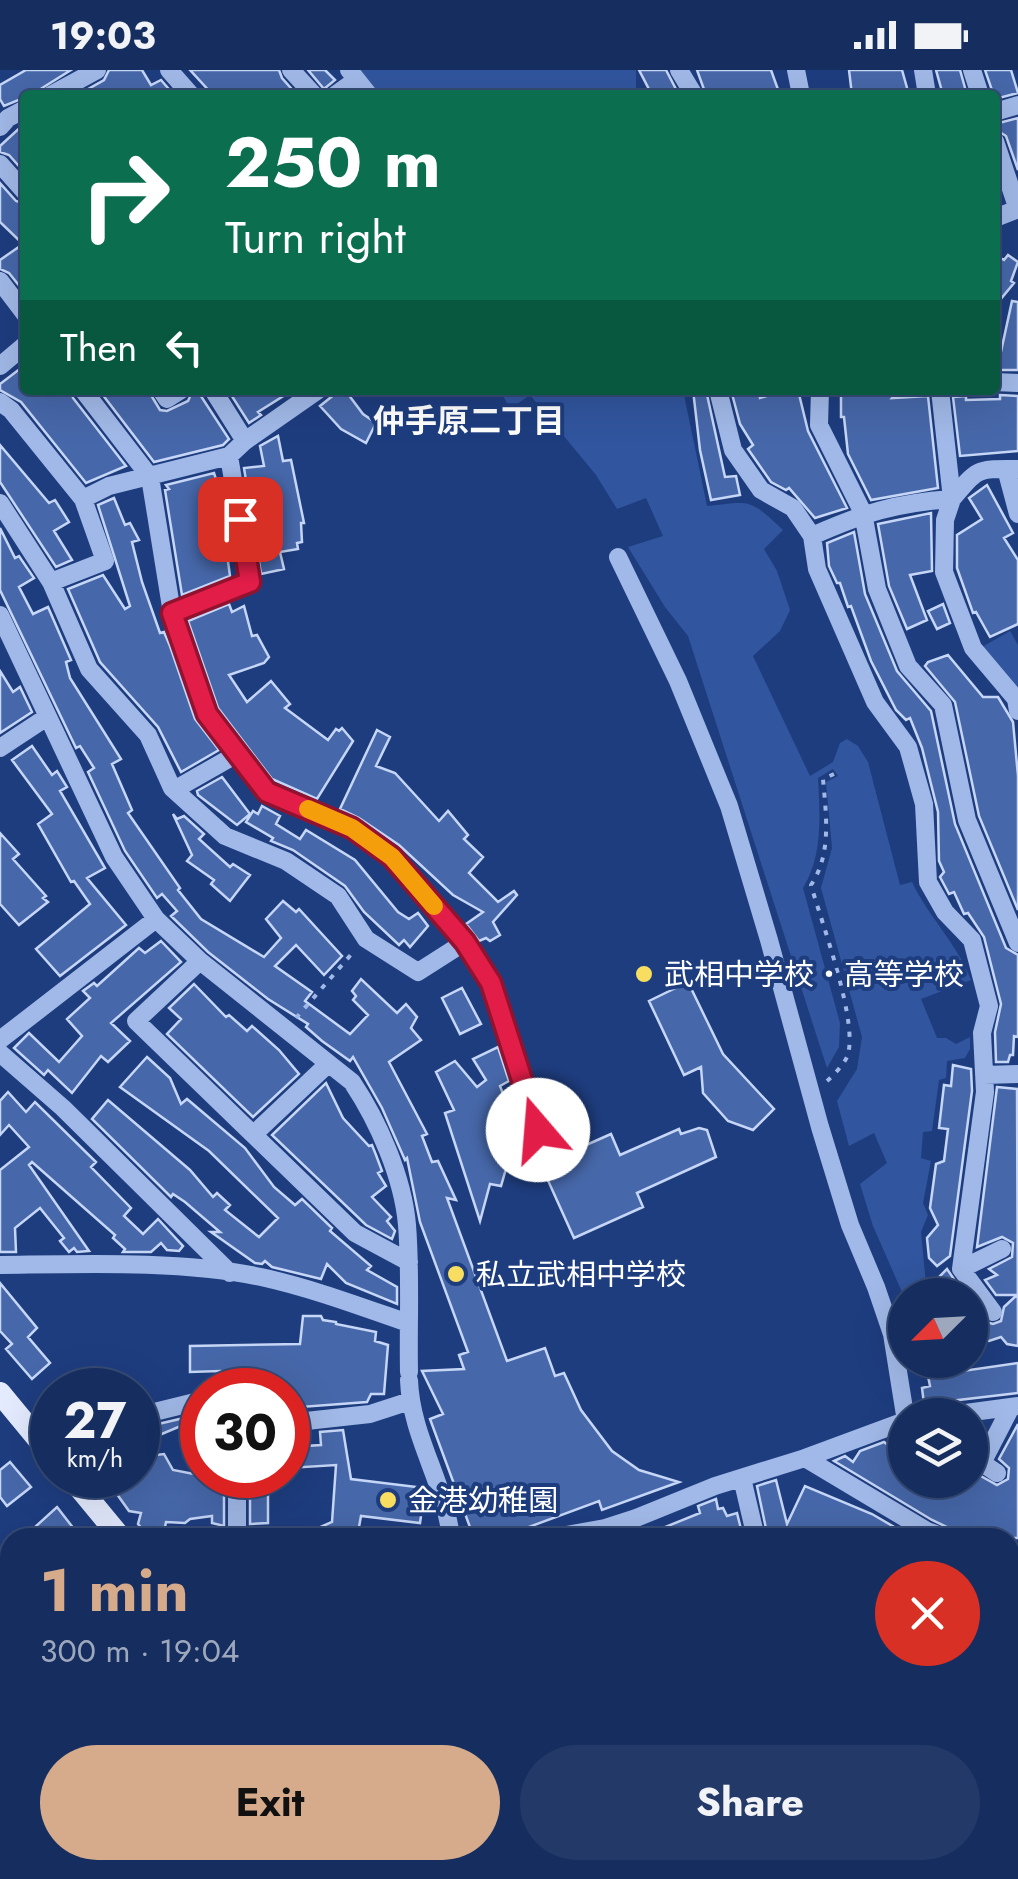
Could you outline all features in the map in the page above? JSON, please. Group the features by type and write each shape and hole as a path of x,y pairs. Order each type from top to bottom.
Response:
{"main road":[{"path":"0,1393 30,1418"},
{"path":"88,1498 113,1528"}],"street":[{"path":"69,83 97,70"},
{"path":"169,70 187,90"},
{"path":"291,70 309,90"},
{"path":"1000,156 1018,210"},
{"path":"0,164 20,186"},
{"path":"0,281 20,307"},
{"path":"0,366 20,350"},
{"path":"87,395 150,477 172,613 207,714 267,792 352,828 392,857 465,942 491,983 538,1130"},
{"path":"216,395 244,441"},
{"path":"83,499 110,486 230,456 244,441 309,395"},
{"path":"719,395 734,450 760,490 793,508 812,536 816,568 875,702 908,747 924,804 928,882 944,912 972,940 989,1006 982,1034 985,1092 961,1269 993,1312"},
{"path":"820,395 819,425 864,513 878,589 908,666 943,704 967,820 1018,943"},
{"path":"941,395 952,499"},
{"path":"0,402 83,499 104,561 51,582"},
{"path":"172,613 250,582 230,456"},
{"path":"1018,514 1012,469 990,467 978,471 952,499 945,520 944,572 973,648 1016,700 1018,711"},
{"path":"812,536 864,513 903,503 952,499"},
{"path":"0,503 7,528 51,582 90,669 148,735 174,790 226,836 286,861 338,896 366,939 418,972 465,942"},
{"path":"618,557 678,681 729,806 850,1225 892,1334 902,1398"},
{"path":"0,615 114,857 156,919 200,961 352,1082 365,1102 396,1178 407,1221 410,1401 418,1435 447,1508 450,1528"},
{"path":"0,748 47,718"},
{"path":"174,790 236,754"},
{"path":"0,1040 156,919"},
{"path":"200,961 136,1021 355,1233 409,1262"},
{"path":"984,1075 1014,1074 1018,1052"},
{"path":"0,1053 64,1108 230,1273"},
{"path":"254,1134 328,1064"},
{"path":"961,1269 1002,1250"},
{"path":"0,1265 166,1268 258,1276 408,1323"},
{"path":"310,1420 370,1414 410,1401"},
{"path":"988,1410 1014,1406"},
{"path":"988,1455 1014,1406"},
{"path":"601,1528 805,1458 888,1425"},
{"path":"805,1458 922,1528"},
{"path":"742,1478 754,1528"},
{"path":"237,1498 237,1528"}],"path":[{"path":"810,1093 831,1078 846,1057 849,1043 848,1017 812,885 821,872 825,848 824,779 834,774"},
{"path":"287,1030 366,939"}],"shaded area":[{"path":"358,70 636,70 636,90 374,90"},
{"path":"503,395 530,395 510,409"},
{"path":"530,395 684,395 707,506 749,504 783,530 764,549 777,571 790,610 780,631 753,656 810,776 833,762 840,743 847,739 858,746 868,762 900,885 912,882 971,980 921,999 937,1038 956,1044 970,1037 965,1058 947,1061 946,1078 939,1080 932,1131 923,1132 921,1158 931,1161 923,1203 928,1215 921,1232 925,1278 896,1278 860,1184 887,1163 874,1133 849,1146 837,1101 857,1069 862,1037 821,888 832,848 826,782 838,776 833,769 818,778 817,849 803,888 840,1023 839,1047 827,1068 688,636 628,547 663,536 646,498 617,509 596,475"},
{"path":"1010,631 1018,645 1018,689 982,647"}],"building":[{"path":"26,70 71,70 39,90 20,90 20,99 4,106 0,85"},
{"path":"109,70 142,70 151,85 161,80 170,90 86,90 104,80"},
{"path":"190,70 279,70 293,90 208,90"},
{"path":"308,70 325,70 335,80 324,89"},
{"path":"639,70 666,70 676,90 649,90"},
{"path":"697,70 771,70 778,90 704,90"},
{"path":"849,70 902,70 908,90 851,90"},
{"path":"936,70 960,70 966,90 942,90"},
{"path":"985,70 1011,70 1018,93 1000,98 1000,90 992,90"},
{"path":"1018,118 1018,170 1006,136 1000,132 1000,123"},
{"path":"20,128 20,167 9,155 0,152 0,146"},
{"path":"0,183 20,202 20,241 0,222"},
{"path":"20,246 20,287 0,269 0,260"},
{"path":"1008,255 1018,262 1011,281 1014,283 1000,300 1000,258 1004,260"},
{"path":"1012,301 1018,302 1018,370 1000,370"},
{"path":"20,369 20,395 72,395 126,466 86,483 21,402 0,390 0,384"},
{"path":"103,395 151,395 160,410 167,411 188,401 191,395 200,395 229,439 223,445 154,462"},
{"path":"231,395 285,395 258,412 261,415 249,423"},
{"path":"334,395 349,395 363,414 376,423 366,443 341,429 320,406"},
{"path":"694,395 707,395 725,477 736,476 740,495 711,500"},
{"path":"732,395 799,395 808,431 847,508 815,518 789,488 771,482 748,449 753,445 740,424"},
{"path":"841,395 928,396 938,488 871,500 848,454"},
{"path":"1000,395 1018,396 1018,451 960,456 953,397 1000,399"},
{"path":"278,436 283,461 291,460 304,523 302,542 297,543 298,549 280,552 284,569 261,574 244,468 264,466 260,446"},
{"path":"0,445 49,503 55,500 69,522 54,531 72,560 56,567 0,482"},
{"path":"214,473 221,495 217,496 230,576 182,595 166,485"},
{"path":"987,485 1013,533 1004,538 1018,560 1018,624 990,637 976,612 973,613 957,568 957,535 982,519 969,498"},
{"path":"114,498 125,525 130,523 139,540 132,542 142,582 160,633 164,632 170,646 195,719 219,750 181,772 158,727 100,662 68,589 103,575 125,609 130,606 98,505"},
{"path":"931,513 932,571 910,575 927,620 907,629 889,586 878,524"},
{"path":"0,528 15,558 19,556 34,578 19,587 33,614 48,607 71,660 66,662 70,678 121,759 112,764 132,810 128,813 201,919 264,957 281,938 266,919 283,901 296,912 299,909 342,956 324,975 296,945 275,966 312,992 305,1001 350,1034 368,1015 353,1000 356,996 352,991 361,979 397,1013 406,1004 417,1017 411,1028 421,1040 389,1062 427,1134 422,1136 432,1162 438,1161 456,1200 447,1198 507,1361 545,1348 555,1376 564,1373 581,1410 612,1451 639,1470 679,1482 602,1510 599,1501 526,1528 470,1528 430,1419 443,1414 422,1371 464,1369 459,1355 468,1352 420,1222 407,1158 382,1108 353,1057 350,1061 322,1041 306,1027 308,1024 268,999 208,952 171,916 177,911 162,894 157,898 125,851 88,772 94,768 80,746 76,748 0,590"},
{"path":"854,532 865,594 897,671 931,711 955,824 1006,948 1018,955 1018,1037 1014,1036 1013,1055 1008,1062 996,1062 995,1032 1001,1004 984,937 940,877 944,872 939,861 938,812 922,748 910,718 906,720 896,710 871,661 851,606 848,607 829,566 827,543"},
{"path":"229,604 232,612 244,606 252,636 257,635 269,657 264,663 229,675 247,702 271,681 290,704 285,708 328,740 336,729 342,728 353,741 317,799 272,779 218,708 188,621"},
{"path":"943,604 950,623 937,629 928,611"},
{"path":"948,655 983,697 998,697 1013,722 1018,776 1018,910 979,816 955,702 925,666"},
{"path":"0,671 13,692 20,687 32,712 0,733"},
{"path":"377,730 390,737 376,766 395,773 439,821 448,811 468,835 464,839 483,857 469,873 498,902 514,891 517,895 493,922 500,935 490,941 479,941 466,924 483,912 453,895 399,845 340,809"},
{"path":"32,746 52,775 57,771 67,787 60,791 105,868 87,878 126,925 60,976 36,949 90,904 71,882 38,824 52,814 12,760"},
{"path":"222,777 250,814 237,825 198,795 197,791"},
{"path":"262,806 280,816 276,824 300,839 306,830 355,860 398,912 409,919 418,913 428,926 410,947 404,940 399,945 364,912 345,886 246,822"},
{"path":"173,814 177,819 184,816 204,834 199,839 230,867 233,864 250,875 230,901 211,884 214,880 187,861 192,855"},
{"path":"0,833 19,854 13,859 48,902 19,925 0,904"},
{"path":"161,941 181,962 111,1023 130,1041 108,1062 101,1056 72,1093 48,1070 44,1075 14,1048 29,1033 59,1062 82,1036 67,1019 90,998 83,991 94,983 97,986 139,948 145,953"},
{"path":"688,982 723,1054 774,1109 753,1130 728,1121 703,1093 701,1067 684,1075 649,1001"},
{"path":"194,984 226,1017 229,1015 247,1031 252,1026 299,1074 253,1117 167,1034 181,1019 169,1008"},
{"path":"462,988 481,1024 460,1034 442,998"},
{"path":"498,1047 509,1081 500,1086 509,1109 517,1106 529,1140 512,1148 501,1186 490,1184 480,1221 445,1113 454,1110 436,1072 455,1061 477,1087 486,1080 473,1059"},
{"path":"147,1057 170,1078 181,1104 187,1099 245,1148 274,1187 295,1205 302,1199 332,1228 330,1231 371,1266 367,1270 397,1287 397,1304 346,1283 327,1264 321,1279 272,1267 265,1261 255,1263 211,1232 220,1232 185,1202 173,1194 171,1197 92,1119 108,1100 190,1170 213,1197 217,1193 230,1205 225,1210 259,1237 278,1218 209,1151 120,1087"},
{"path":"953,1065 971,1069 972,1091 950,1256 937,1266 929,1258 927,1238 938,1225 930,1208 936,1164 944,1161 948,1129 939,1128 944,1085 951,1086"},
{"path":"326,1083 343,1118 372,1145 382,1171 378,1173 386,1186 372,1197 391,1217 387,1221 395,1231 392,1239 366,1225 272,1135"},
{"path":"997,1087 1017,1089 1018,1346 1007,1344 1001,1337 988,1341 988,1323 1001,1321 1004,1307 1017,1295 996,1295 988,1279 997,1275 989,1269 1012,1257 1013,1243 1002,1237 977,1247"},
{"path":"8,1092 26,1112 35,1102 96,1162 91,1167 131,1208 124,1216 143,1234 158,1219 183,1246 179,1251 167,1250 161,1243 151,1252 123,1252 125,1249 113,1238 115,1235 32,1162 29,1165 89,1251 77,1252 74,1248 69,1252 60,1241 64,1238 40,1208 15,1228 16,1252 0,1252 0,1170 29,1147 9,1125 0,1135 0,1101"},
{"path":"699,1128 707,1130 716,1157 637,1193 643,1207 574,1238 541,1165 611,1134 620,1155 679,1129 681,1134"},
{"path":"947,1269 953,1278 938,1278"},
{"path":"0,1283 37,1328 28,1337 50,1363 44,1368 30,1368 30,1377 6,1349 12,1344 0,1331"},
{"path":"303,1316 321,1316 336,1324 376,1332 375,1341 388,1345 384,1394 371,1394 367,1402 310,1406 310,1368 190,1368 190,1346 300,1344"},
{"path":"1018,1363 1018,1393 923,1398 922,1388 930,1386 928,1378 988,1378 988,1367"},
{"path":"180,1419 180,1426 160,1435 160,1424"},
{"path":"1018,1424 1018,1528 949,1528 895,1498 988,1498 988,1480 997,1485 1008,1479 1009,1468 999,1459"},
{"path":"343,1430 351,1479 425,1488 420,1523 361,1516 359,1528 318,1528 332,1522 336,1465 310,1467 310,1446 321,1445 320,1432"},
{"path":"884,1442 888,1445 888,1494 834,1461 845,1456 853,1462 860,1451"},
{"path":"160,1454 164,1454 173,1470 180,1471 180,1498 224,1498 224,1526 212,1523 212,1516 185,1523 166,1522 165,1528 141,1528 138,1524 141,1513 129,1511 120,1498 160,1498"},
{"path":"10,1462 30,1486 7,1506 0,1497 0,1470"},
{"path":"776,1480 787,1524 805,1486 896,1528 766,1528 757,1486"},
{"path":"250,1498 268,1498 268,1523 250,1524"},
{"path":"716,1499 718,1509 723,1508 727,1516 737,1513 741,1528 663,1528 700,1513 698,1506"},
{"path":"57,1507 73,1528 34,1528"}],"slow traffic":[{"path":"308,809 352,828 392,857 434,906"}],"place":[{"name":"武相中学校・高等学校","path":"644,974"},
{"name":"私立武相中学校","path":"456,1274"},
{"name":"金港幼稚園","path":"388,1500"}],"district":[{"name":"仲手原二丁目","path":"469,421"}],"route":[{"path":"240,519 250,582 172,613 207,714 267,792 352,828 392,857 465,942 491,983 538,1130"}]}
